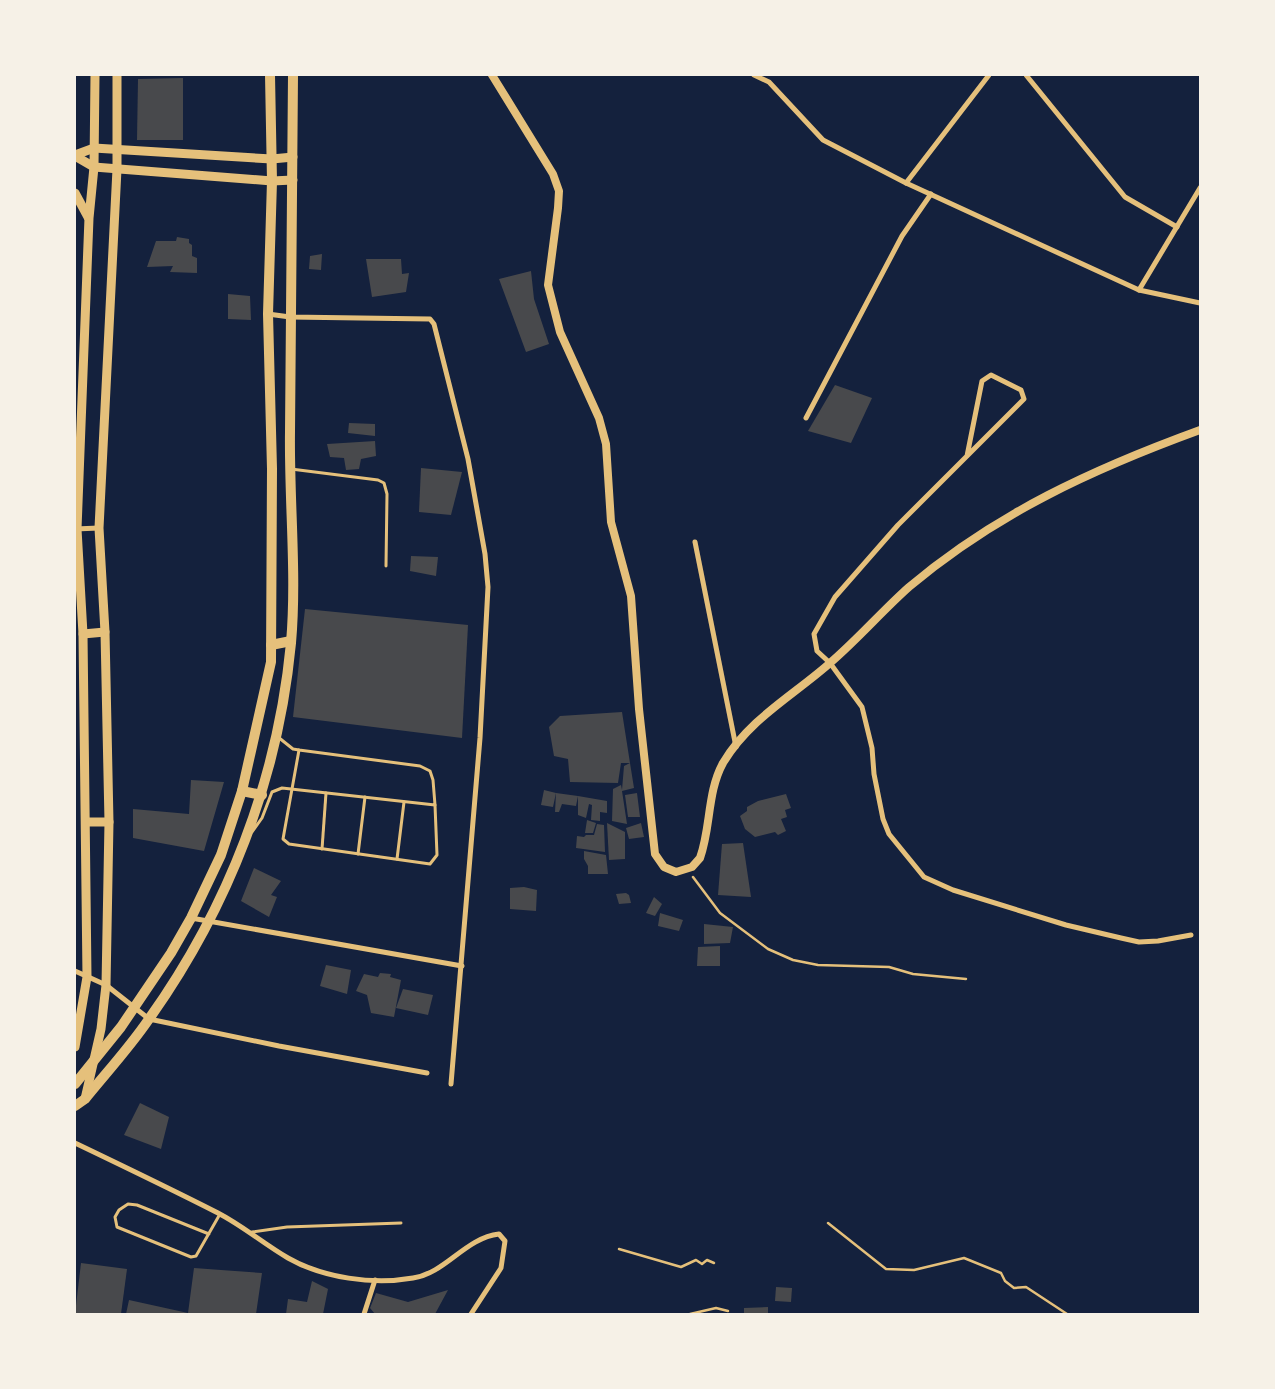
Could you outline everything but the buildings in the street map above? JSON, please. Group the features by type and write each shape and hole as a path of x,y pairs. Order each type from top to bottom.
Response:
{"main road":[{"path":"75,1047 87,977 83,634 76,529 89,218 94,167 95,75"},
{"path":"85,1099 101,1029 106,985 109,822 105,632 99,528 117,169 118,75"},
{"path":"75,1084 93,1065 133,1008 171,953 191,918 220,855 242,791 271,662 272,469 268,314 272,181 270,75"},
{"path":"75,1106 85,1099 149,1020 210,922 237,864 262,795 285,690 291,641 293,585 289,469 293,75"},
{"path":"75,155 94,148 117,148 272,158 293,157"},
{"path":"75,155 94,167 272,181 293,180"},
{"path":"75,193 89,218"},
{"path":"272,469 289,469"},
{"path":"83,634 105,632"},
{"path":"271,645 291,641"},
{"path":"242,791 262,795"},
{"path":"86,822 109,822"}],"street":[{"path":"492,75 554,174 559,191 548,285 560,332 599,418 606,444 611,522 631,596 639,710 655,854 658,862 668,870 680,872 688,869 700,858 717,777 723,763 736,747 772,707 830,663 911,586 999,521 1030,503 1095,470 1200,430"},
{"path":"754,75 769,82 823,140 906,183 1139,290 1200,303"},
{"path":"906,183 989,75"},
{"path":"1026,75 1125,197 1177,227"},
{"path":"1139,290 1200,188"},
{"path":"806,418 902,236 931,194"},
{"path":"268,314 290,317 430,319 434,324 463,434 488,570 488,617 462,966 451,1084"},
{"path":"967,456 982,381 986,376 991,375 1021,390 1024,399 967,456 898,525 835,597 814,634 818,651 830,663 862,707 872,748 879,805 890,834 924,877 953,890 1066,925 1139,942 1158,942 1191,935"},
{"path":"76,529 99,528"},
{"path":"695,542 736,747"},
{"path":"191,918 462,966"},
{"path":"75,971 106,985 149,1020 279,1046 427,1072"},
{"path":"75,1144 220,1214 252,1232 288,1258 338,1276 375,1280 414,1278 450,1260 474,1241 499,1234 505,1240 501,1268 471,1314"},
{"path":"364,1314 375,1280"}],"lane":[{"path":"289,469 378,480 384,483 387,494 386,566"},
{"path":"275,734 293,748 299,750 420,766 430,772 433,780 437,855 434,860 430,864 289,844 283,839 299,750"},
{"path":"247,836 256,829 272,792 282,788 434,806"},
{"path":"322,849 326,793"},
{"path":"358,854 365,797"},
{"path":"397,859 404,802"},
{"path":"209,1234 136,1205 128,1204 119,1210 115,1217 117,1227 191,1257 196,1256 209,1234 220,1214"},
{"path":"252,1232 287,1226 401,1223"}],"path":[{"path":"688,869 713,907 768,949 781,955 818,965 889,967 913,974 966,978"},
{"path":"828,1223 886,1269 914,1270 940,1266 964,1258 1001,1274 1005,1281 1014,1288 1026,1287 1067,1314"},
{"path":"619,1249 682,1267 696,1260 702,1264 707,1260 714,1263"},
{"path":"690,1314 716,1308 728,1311"}]}
